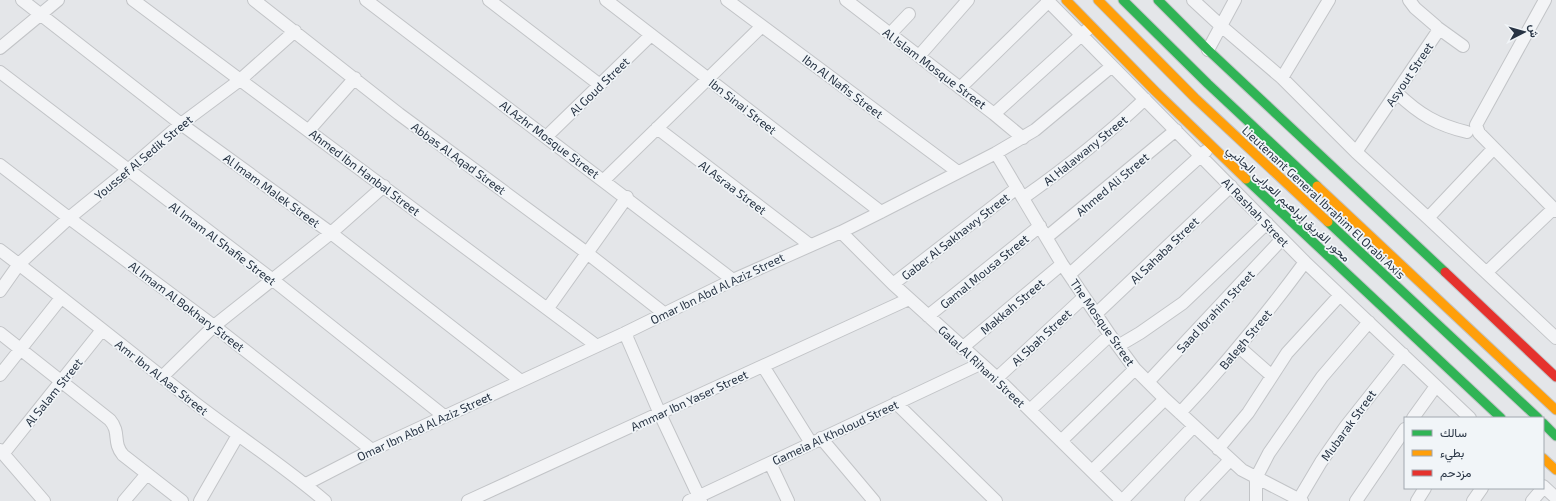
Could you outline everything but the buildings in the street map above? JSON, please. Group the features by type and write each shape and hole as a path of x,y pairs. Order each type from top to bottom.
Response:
{"main road":[{"name":"محور الفريق إبراهيم العرابى الجانبي","path":"1066,0 1211,146 1391,313 1500,417"},
{"name":"Lieutenant General Ibrahim El Orabi Axis","path":"1098,0 1183,87 1537,417"},
{"name":"Lieutenant General Ibrahim El Orabi Axis","path":"1122,0 1208,84 1556,410"},
{"path":"1136,0 1153,30"},
{"path":"1158,0 1208,50 1556,377"},
{"path":"1544,424 1556,436"},
{"path":"1544,459 1556,470"}],"street":[{"name":"Al Imam Malek Street","path":"22,0 181,124 331,233 521,381"},
{"path":"0,48 58,0"},
{"name":"Ahmed Ibn Hanbal Street","path":"133,0 597,346"},
{"name":"Abbas Al Aqad Street","path":"254,0 399,114 587,253 665,314"},
{"name":"Al Azhr Mosque Street","path":"366,0 627,197 733,280"},
{"path":"489,0 600,85"},
{"name":"Ibn Sinai Street","path":"606,0 880,212"},
{"name":"Ibn Al Nafis Street","path":"727,0 958,172"},
{"name":"Al Islam Mosque Street","path":"846,0 1023,138"},
{"path":"919,56 968,0"},
{"path":"1193,0 1220,26 1282,78 1356,152 1487,272 1556,338"},
{"path":"1208,50 1235,0"},
{"path":"1282,78 1329,0"},
{"name":"Asyout Street","path":"1356,152 1437,33 1438,28 1415,8 1409,0"},
{"path":"1487,272 1555,210 1479,133 1476,125 1545,0"},
{"path":"960,88 1048,1"},
{"name":"Al Rashah Street","path":"1048,1 1305,262 1469,417"},
{"path":"890,34 908,14"},
{"path":"604,180 762,26"},
{"path":"994,114 1091,26"},
{"path":"1438,28 1463,46"},
{"name":"Youssef Al Sedik Street","path":"0,291 19,264 69,218 181,124 240,80 294,31"},
{"name":"Al Goud Street","path":"546,137 651,35"},
{"name":"Omar Ibn Abd Al Aziz Street","path":"306,484 372,450 444,416 597,346 810,244 841,232 996,153 1023,138 1046,122 1112,66"},
{"name":"Al Imam Al Shafie Street","path":"0,72 273,280 444,416"},
{"path":"309,130 355,78"},
{"path":"1396,93 1426,117 1446,126 1467,132"},
{"name":"Al Halawany Street","path":"1020,193 1081,156 1145,99"},
{"name":"Al Asraa Street","path":"657,128 810,244"},
{"name":"Ahmed Ali Street","path":"1047,237 1176,130"},
{"path":"1070,274 1211,146"},
{"path":"1428,218 1494,148"},
{"name":"The Mosque Street","path":"996,153 1062,264 1135,369 1165,400 1242,470 1301,500"},
{"name":"Al Imam Al Bokhary Street","path":"0,165 214,326 372,450"},
{"path":"162,377 214,326 331,233 384,186"},
{"name":"Al Sahaba Street","path":"1096,314 1231,186"},
{"name":"Gaber Al Sakhawy Street","path":"893,284 1020,193"},
{"path":"548,308 627,197"},
{"path":"1118,346 1146,329 1183,303 1267,223"},
{"name":"Gamal Mousa Street","path":"928,316 1040,226"},
{"name":"Galal Al Rihani Street","path":"841,232 909,299 997,378 1122,501"},
{"name":"Saad Ibrahim Street","path":"1148,382 1282,239"},
{"name":"Amr Ibn Al Aas Street","path":"0,250 162,377 238,435 306,484 326,501"},
{"name":"Balegh Street","path":"1180,413 1239,347 1305,262"},
{"name":"Makkah Street","path":"962,348 1062,264"},
{"path":"1218,449 1248,413 1287,353 1340,295"},
{"name":"Al Sbah Street","path":"997,378 1084,297"},
{"path":"0,375 61,298"},
{"name":"Ammar Ibn Yaser Street","path":"468,501 909,299"},
{"path":"1256,501 1256,478 1269,453 1303,402 1368,322"},
{"name":"Al Salam Street","path":"2,452 102,330"},
{"path":"0,333 62,380 110,420 115,426 118,450 146,474 182,501"},
{"path":"624,333 696,499"},
{"path":"1030,410 1110,335"},
{"path":"1239,347 1272,376"},
{"name":"Mubarak Street","path":"1301,500 1320,462 1346,426 1403,354"},
{"name":"Gameia Al Kholoud Street","path":"696,499 816,440 980,364"},
{"path":"763,366 816,440 874,501"},
{"path":"1061,441 1135,369"},
{"path":"1414,417 1436,386"},
{"path":"1092,472 1165,400"},
{"path":"896,403 996,501"},
{"path":"1122,501 1194,426"},
{"path":"1356,501 1404,430"},
{"path":"200,501 238,435"},
{"path":"2,452 44,501"},
{"path":"1191,501 1230,460"},
{"path":"770,463 788,501"},
{"path":"124,501 146,474"},
{"path":"1544,488 1556,498"},
{"path":"1416,501 1425,489"},
{"path":"1473,501 1481,489"},
{"path":"1532,501 1541,489"}],"traffic: fast":[{"path":"1123,0 1208,84 1317,186"},
{"path":"1158,0 1208,50 1445,272"},
{"path":"1246,179 1500,417"},
{"path":"1328,222 1537,417"},
{"path":"1544,424 1556,436"}],"traffic: slow":[{"path":"1066,0 1156,92 1246,179"},
{"path":"1098,0 1195,98 1328,222"},
{"path":"1317,186 1556,410"},
{"path":"1544,459 1556,470"}],"traffic: jam":[{"path":"1445,272 1556,377"}]}
